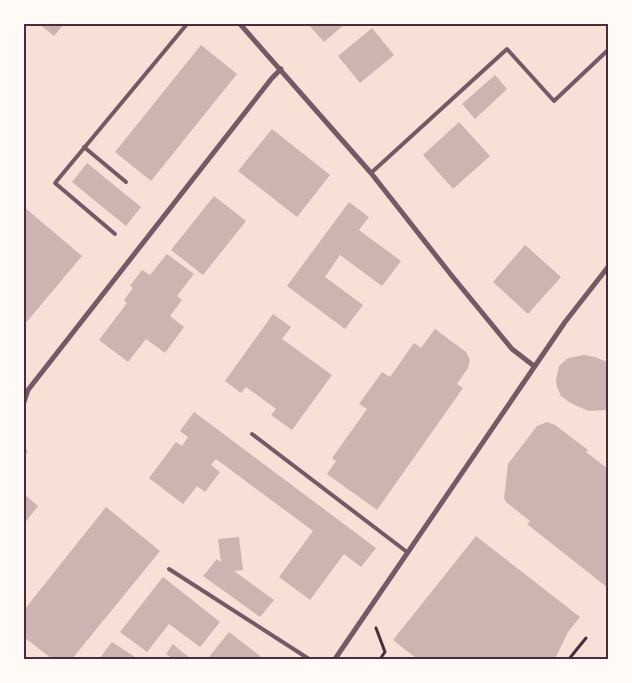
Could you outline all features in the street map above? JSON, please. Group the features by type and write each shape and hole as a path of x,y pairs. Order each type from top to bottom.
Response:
{"street":[{"path":"240,24 371,173 512,349 534,366"},
{"path":"24,402 28,390 281,69"},
{"path":"335,659 564,322 608,267"}],"lane":[{"path":"115,234 55,183 187,24"},
{"path":"371,173 506,49 554,101 608,50"},
{"path":"84,147 126,182"},
{"path":"252,434 407,552"},
{"path":"169,568 308,659"}],"path":[{"path":"375,626 385,652 380,659"},
{"path":"569,659 586,638"}],"building":[{"path":"39,24 64,24 54,36"},
{"path":"308,24 345,24 324,42"},
{"path":"372,28 394,55 360,83 338,56"},
{"path":"201,45 237,74 151,181 115,152"},
{"path":"495,75 507,89 475,119 462,104"},
{"path":"459,122 490,156 453,189 423,155"},
{"path":"272,129 330,175 297,217 238,171"},
{"path":"87,163 141,207 126,226 72,182"},
{"path":"214,196 246,221 203,275 171,250"},
{"path":"349,202 369,217 359,230 401,261 382,286 340,255 325,277 363,305 345,329 287,286"},
{"path":"24,207 82,256 24,325"},
{"path":"525,245 561,277 528,314 493,282"},
{"path":"167,254 194,274 177,296 182,300 170,316 184,327 165,353 146,339 128,362 99,340 127,303 124,300 133,288 130,286 142,270 150,275"},
{"path":"273,314 291,327 282,339 332,375 292,430 271,415 276,409 246,387 241,393 225,381"},
{"path":"435,329 466,352 470,360 468,368 457,384 463,388 377,510 327,474 336,461 332,458 367,409 359,404 382,372 390,377 414,343 421,348"},
{"path":"584,355 607,362 608,358 608,410 589,411 577,406 561,396 557,387 556,380 559,366 568,358"},
{"path":"194,412 376,548 361,567 344,554 310,600 279,577 313,531 216,459 211,465 220,472 205,492 197,486 183,504 149,478 176,442 182,446 188,437 180,431"},
{"path":"547,422 555,425 588,450 586,452 608,469 608,588 527,524 530,521 506,502 504,498 508,464 537,426"},
{"path":"24,494 38,506 24,524"},
{"path":"106,507 160,551 72,659 52,659 24,637 24,610"},
{"path":"476,536 580,617 568,632 555,659 417,659 393,640"},
{"path":"239,537 243,570 234,571 274,600 260,617 203,576 217,559 221,562 218,539"},
{"path":"163,577 220,622 200,647 169,624 147,652 120,632"},
{"path":"229,632 264,659 212,659 209,657"},
{"path":"112,642 138,659 99,659"},
{"path":"173,644 192,659 173,659 166,654"}]}
